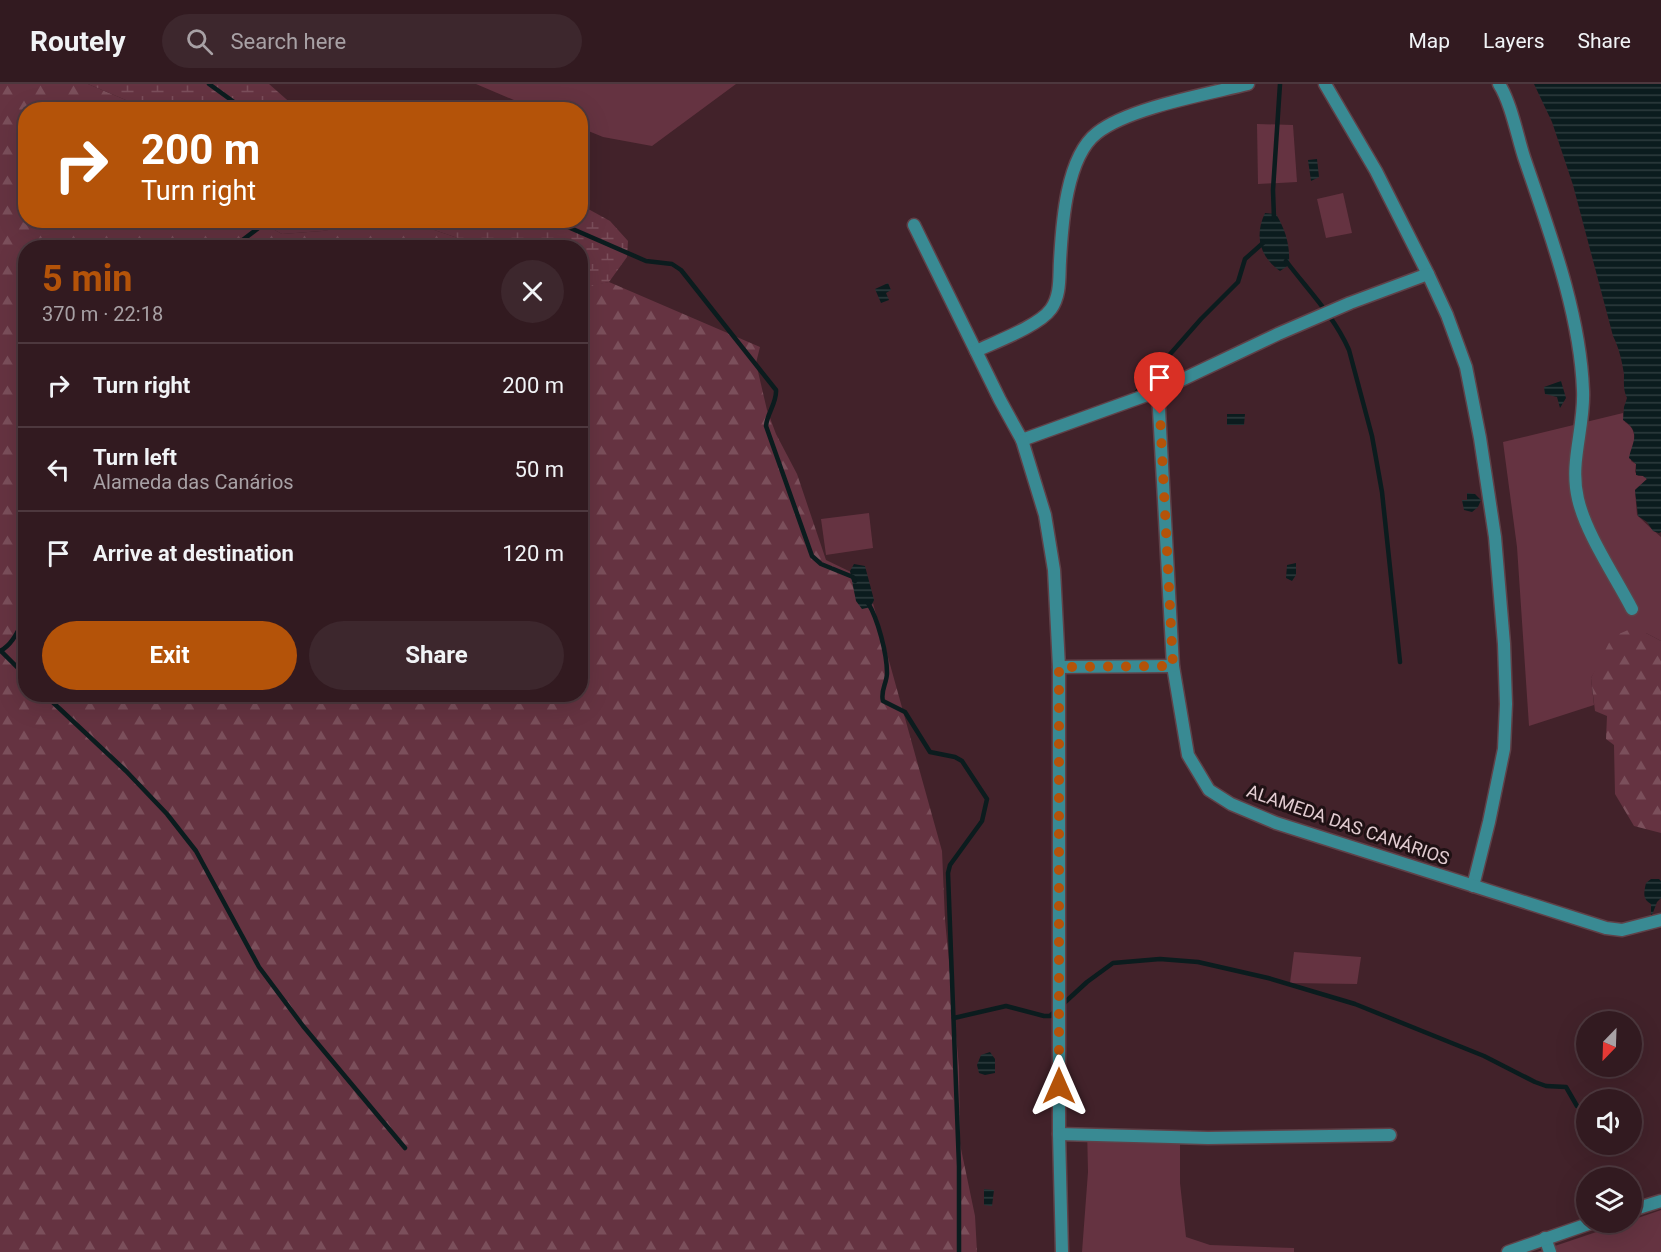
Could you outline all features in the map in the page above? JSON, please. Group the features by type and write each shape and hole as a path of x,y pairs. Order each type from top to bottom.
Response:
{"street":[{"path":"976,351 1022,329 1043,317 1051,309 1059,289 1063,218 1071,177 1086,144 1096,133 1136,113 1248,84"},
{"path":"1325,84 1376,171 1447,315 1468,377 1480,438 1495,537 1504,644 1506,704 1504,749 1473,886"},
{"path":"1499,84 1548,230 1573,317 1582,361 1584,394 1575,470 1577,497 1590,530 1632,609"},
{"path":"914,225 1022,440 1047,526 1054,570 1059,667 1059,1134 1062,1252"},
{"path":"1022,440 1158,391 1278,334 1350,303 1428,274"},
{"name":"ALAMEDA DAS CANÁRIOS","path":"1158,391 1173,666 1188,755 1209,790 1231,804 1276,824 1606,928 1622,930 1661,921"},
{"path":"1059,667 1173,666"},
{"path":"1059,1134 1208,1138 1390,1135"},
{"path":"1642,1207 1661,1201"},
{"path":"1508,1252 1576,1228"},
{"path":"1545,1238 1550,1252"}],"green space":[{"path":"0,84 88,84 130,102 18,102 18,228 271,228 282,234 342,228 428,228 464,240 18,240 18,702 588,702 588,286 609,282 760,347 756,363 767,410 776,434 797,474 826,560 857,575 869,589 942,851 945,920 959,1067 960,1144 975,1216 977,1252 0,1252"},
{"path":"88,84 269,84 289,102 130,102"},
{"path":"476,84 736,84 652,146 603,137 588,131 588,102 518,102"},
{"path":"1257,124 1293,125 1297,182 1258,184"},
{"path":"1343,193 1352,233 1326,238 1317,199"},
{"path":"588,209 610,221 628,241 627,257 609,282 588,287 588,240 464,240 428,228 588,228"},
{"path":"271,228 342,228 322,231 282,234"},
{"path":"1623,413 1625,422 1634,434 1631,461 1636,464 1635,472 1638,476 1647,479 1635,490 1637,515 1661,537 1661,641 1646,633 1601,662 1591,678 1594,705 1529,726 1517,547 1503,442"},
{"path":"869,513 873,548 826,555 821,519"},
{"path":"1628,630 1646,633 1661,641 1661,833 1634,826 1615,794 1614,745 1606,739 1607,716 1595,711 1591,678 1612,637"},
{"path":"1294,952 1361,957 1357,984 1290,983"},
{"path":"1087,1128 1124,1138 1180,1141 1180,1183 1186,1237 1210,1245 1294,1248 1294,1252 1082,1252 1088,1172"},
{"path":"1661,1210 1661,1252 1537,1252 1593,1233 1642,1233 1642,1217"}],"shaded area":[{"path":"1534,84 1661,84 1661,532 1659,533 1653,531 1647,522 1638,516 1635,490 1647,479 1636,475 1636,464 1629,458 1634,433 1629,424 1623,420 1627,398 1621,359 1573,185 1552,122"},
{"path":"1317,159 1319,177 1311,181 1308,160"},
{"path":"1265,213 1276,214 1287,238 1289,265 1280,271 1268,259 1261,245 1260,230"},
{"path":"888,283 891,290 886,293 889,300 881,303 875,289"},
{"path":"1561,381 1566,398 1560,408 1557,397 1545,394 1544,387"},
{"path":"1227,414 1245,414 1244,425 1227,425"},
{"path":"1467,493 1475,494 1481,500 1472,512 1464,510 1462,500 1467,500"},
{"path":"1296,563 1296,575 1292,581 1286,578 1287,565"},
{"path":"854,564 865,566 874,600 871,607 862,609 856,601 850,571"},
{"path":"1651,879 1661,881 1661,898 1651,918 1651,904 1646,900 1644,892 1646,883"},
{"path":"990,1052 995,1059 995,1073 985,1075 979,1073 977,1065 981,1055"},
{"path":"984,1189 994,1190 992,1206 984,1205"}],"waterway":[{"path":"209,84 234,102"},
{"path":"1274,219 1273,190 1280,84"},
{"path":"243,240 258,228"},
{"path":"570,228 646,261 672,264 681,270 776,390 766,426 812,556 821,564 853,577 855,581"},
{"path":"1135,394 1201,319 1238,282 1245,259 1263,243"},
{"path":"1286,261 1328,315 1349,350 1372,436 1382,492 1400,662"},
{"path":"868,603 878,627 885,656 887,673 882,694 883,701 905,712 930,752 955,757 962,761 987,799 982,821 950,865 948,873 959,1166 959,1252"},
{"path":"0,651 18,631"},
{"path":"1,651 18,668"},
{"path":"53,702 126,771 167,814 196,851 259,967 303,1026 405,1148"},
{"path":"954,1018 1006,1006 1050,1016 1087,982 1113,963 1160,959 1198,962 1268,978 1355,1004 1484,1056 1535,1082 1546,1086 1566,1087 1576,1104"}],"route":[{"path":"1059,1086 1059,667 1173,666 1160,414"}]}
